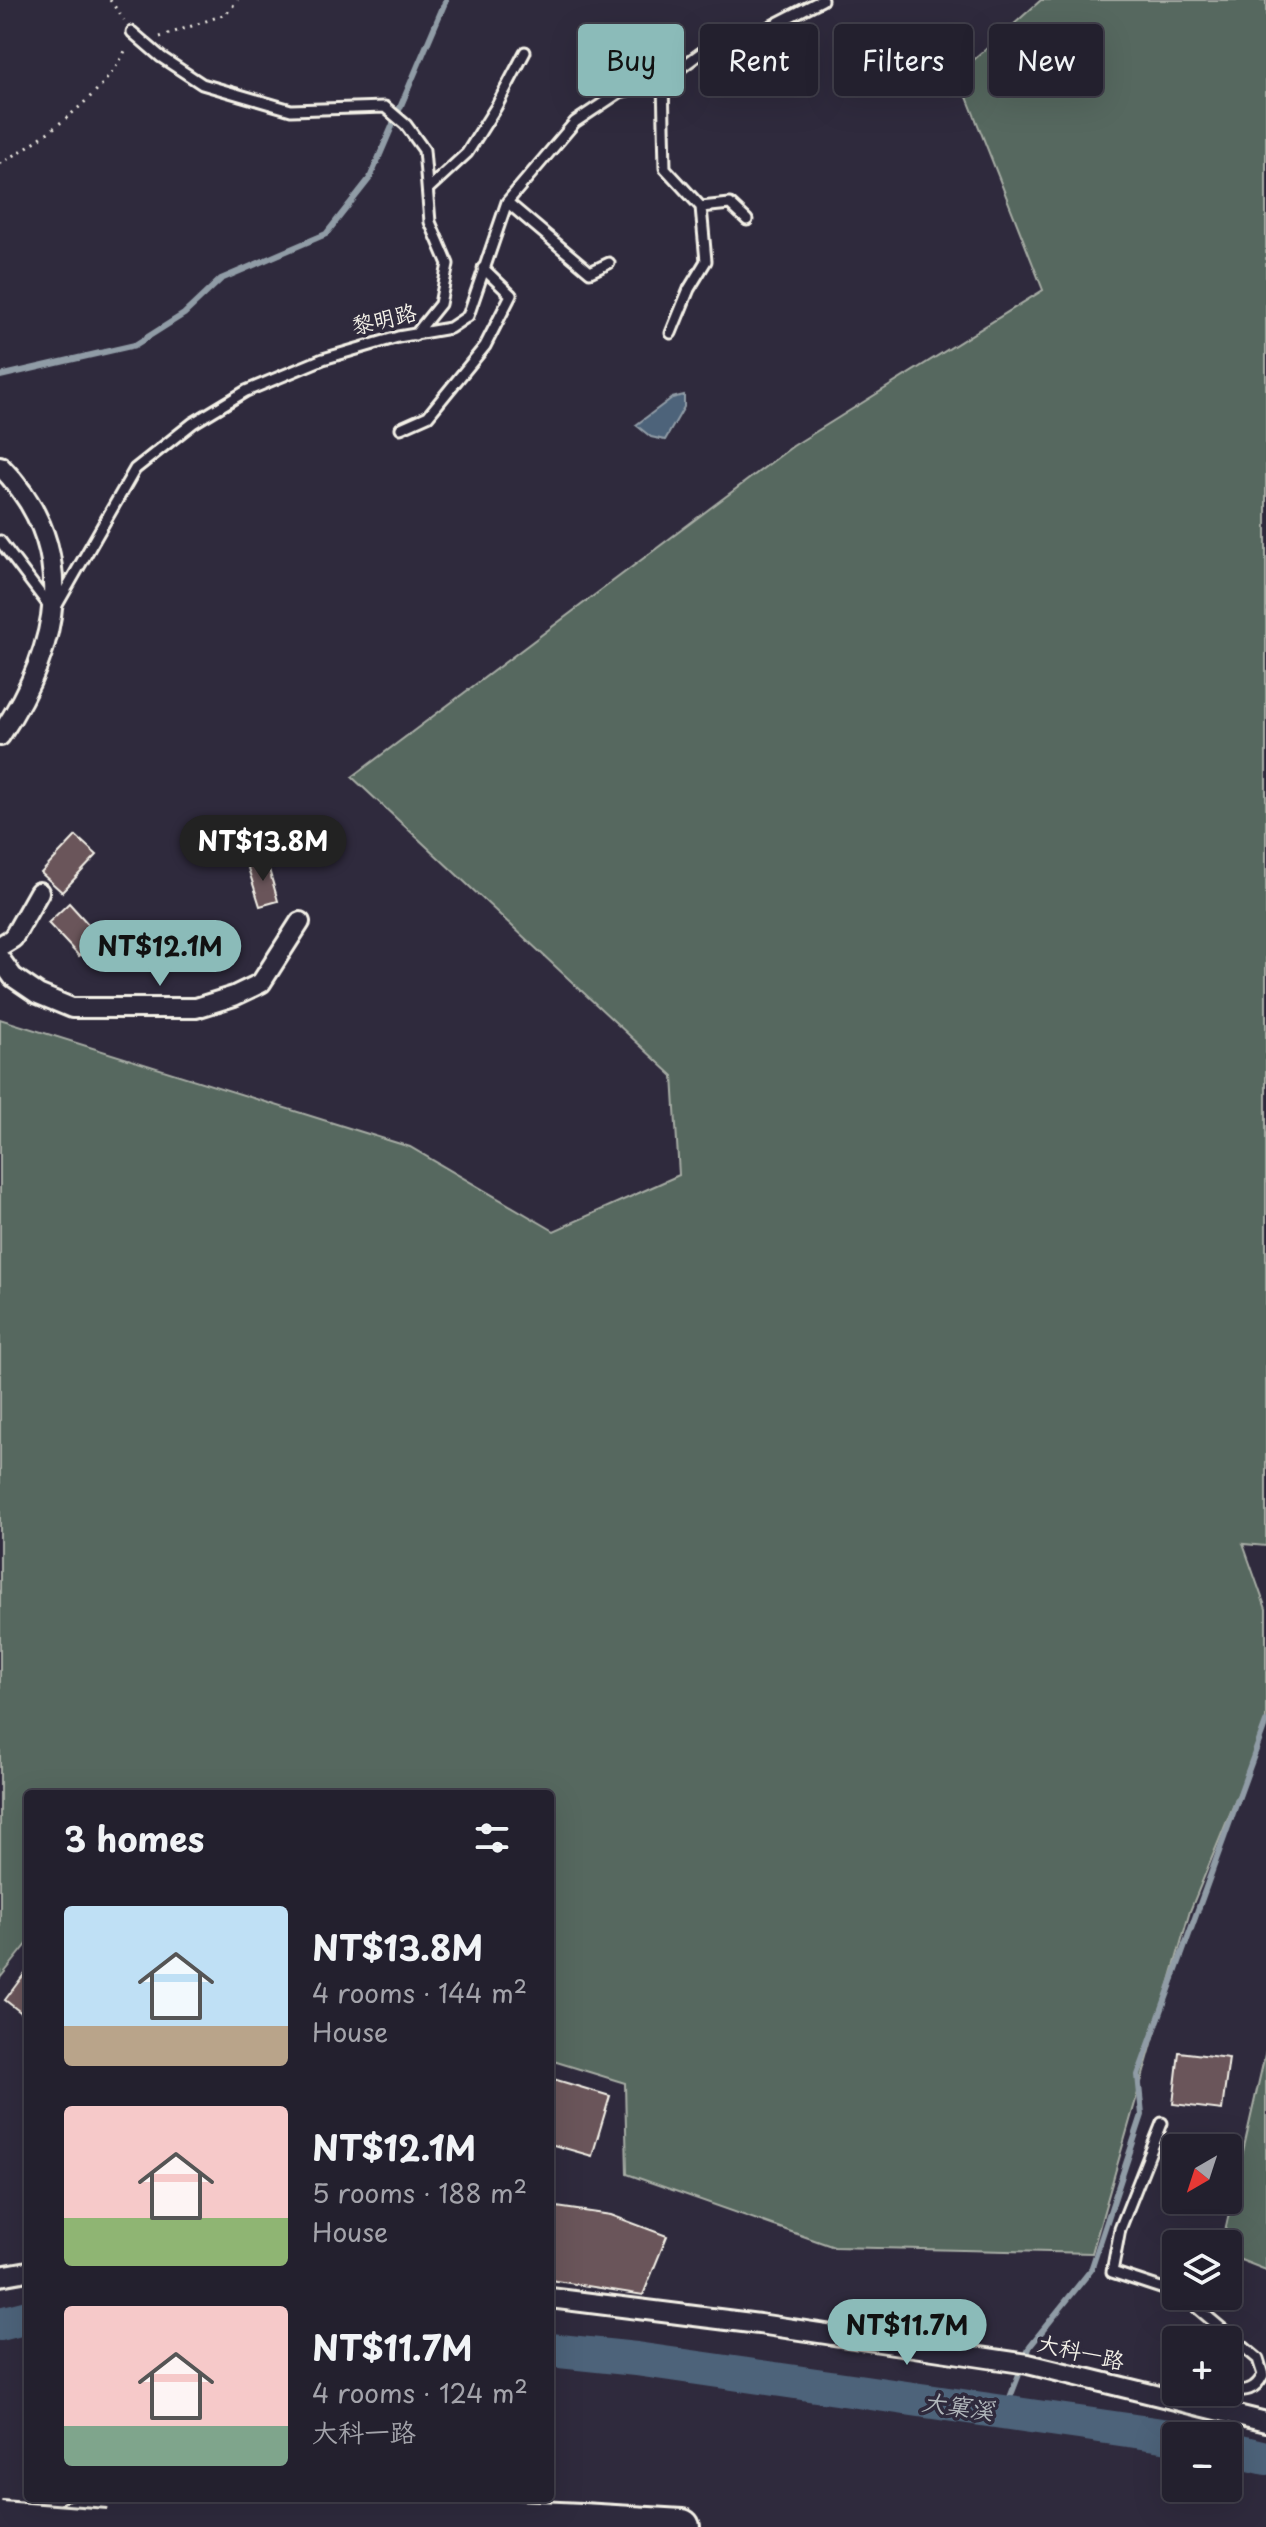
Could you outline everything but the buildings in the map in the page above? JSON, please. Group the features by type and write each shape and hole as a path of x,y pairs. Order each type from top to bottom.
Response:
{"highway":[{"path":"0,2519 322,2515 567,2519 682,2527"},
{"path":"0,2519 106,2527"}],"street":[{"path":"0,466 25,497 51,548 53,612"},
{"name":"黎明路","path":"0,736 26,694 53,612"},
{"path":"0,946 13,938 39,892"},
{"path":"0,959 13,977 38,994 72,1008 196,1008 234,996 261,983 300,922"},
{"path":"0,2276 24,2272"},
{"name":"大科一路","path":"554,2298 759,2324 1013,2362 1266,2422"}],"lane":[{"name":"黎明路","path":"684,65 709,47 740,42 822,0"},
{"path":"132,32 161,57 202,84 291,110 385,107 406,125 424,150 430,222 448,264 440,304 415,335"},
{"path":"429,188 467,153 525,52"},
{"name":"黎明路","path":"53,612 135,469 193,423 246,391 323,359 450,328 468,316 507,202 575,122 614,96"},
{"path":"663,96 665,168 701,207 706,261 689,289 671,333"},
{"path":"507,202 590,272 609,263"},
{"path":"701,207 730,204 747,220"},
{"path":"401,428 428,416 485,346 498,322 511,295 483,268"},
{"path":"0,541 53,612"},
{"path":"1162,2123 1120,2229 1112,2272 1162,2288"},
{"path":"1200,2310 1219,2326"},
{"path":"1242,2346 1258,2359 1263,2375 1257,2386 1242,2391"},
{"path":"1139,2390 1162,2390"}],"path":[{"path":"110,0 132,32 155,38 226,14 238,0"},
{"path":"0,164 34,144 92,92 122,59 132,32"}],"green space":[{"path":"1041,0 1266,0 1266,1546 1243,1544 1266,1609 1266,1726 1190,1911 1092,2253 834,2247 627,2174 625,2083 554,2061 554,1790 24,1790 24,1948 0,1978 0,1019 410,1147 554,1231 679,1175 673,1076 352,777 793,446 1043,290 967,96 973,96 973,61 989,46 989,96 1103,96 1103,24 1014,24"},
{"path":"1266,2050 1266,2270 1242,2261 1242,2230 1225,2230 1229,2214 1242,2214 1242,2156"}],"water":[{"path":"684,395 684,407 665,440 651,437 636,425 672,398"}],"waterway":[{"path":"0,376 135,345 184,314 221,279 326,234 370,178 446,0"},
{"path":"1004,2413 1030,2346 1091,2270 1142,2115 1138,2075 1266,1722"},
{"name":"大窠溪","path":"0,2324 24,2318"},
{"name":"大窠溪","path":"554,2350 636,2359 1162,2435"},
{"name":"大窠溪","path":"1242,2452 1266,2458"}]}
